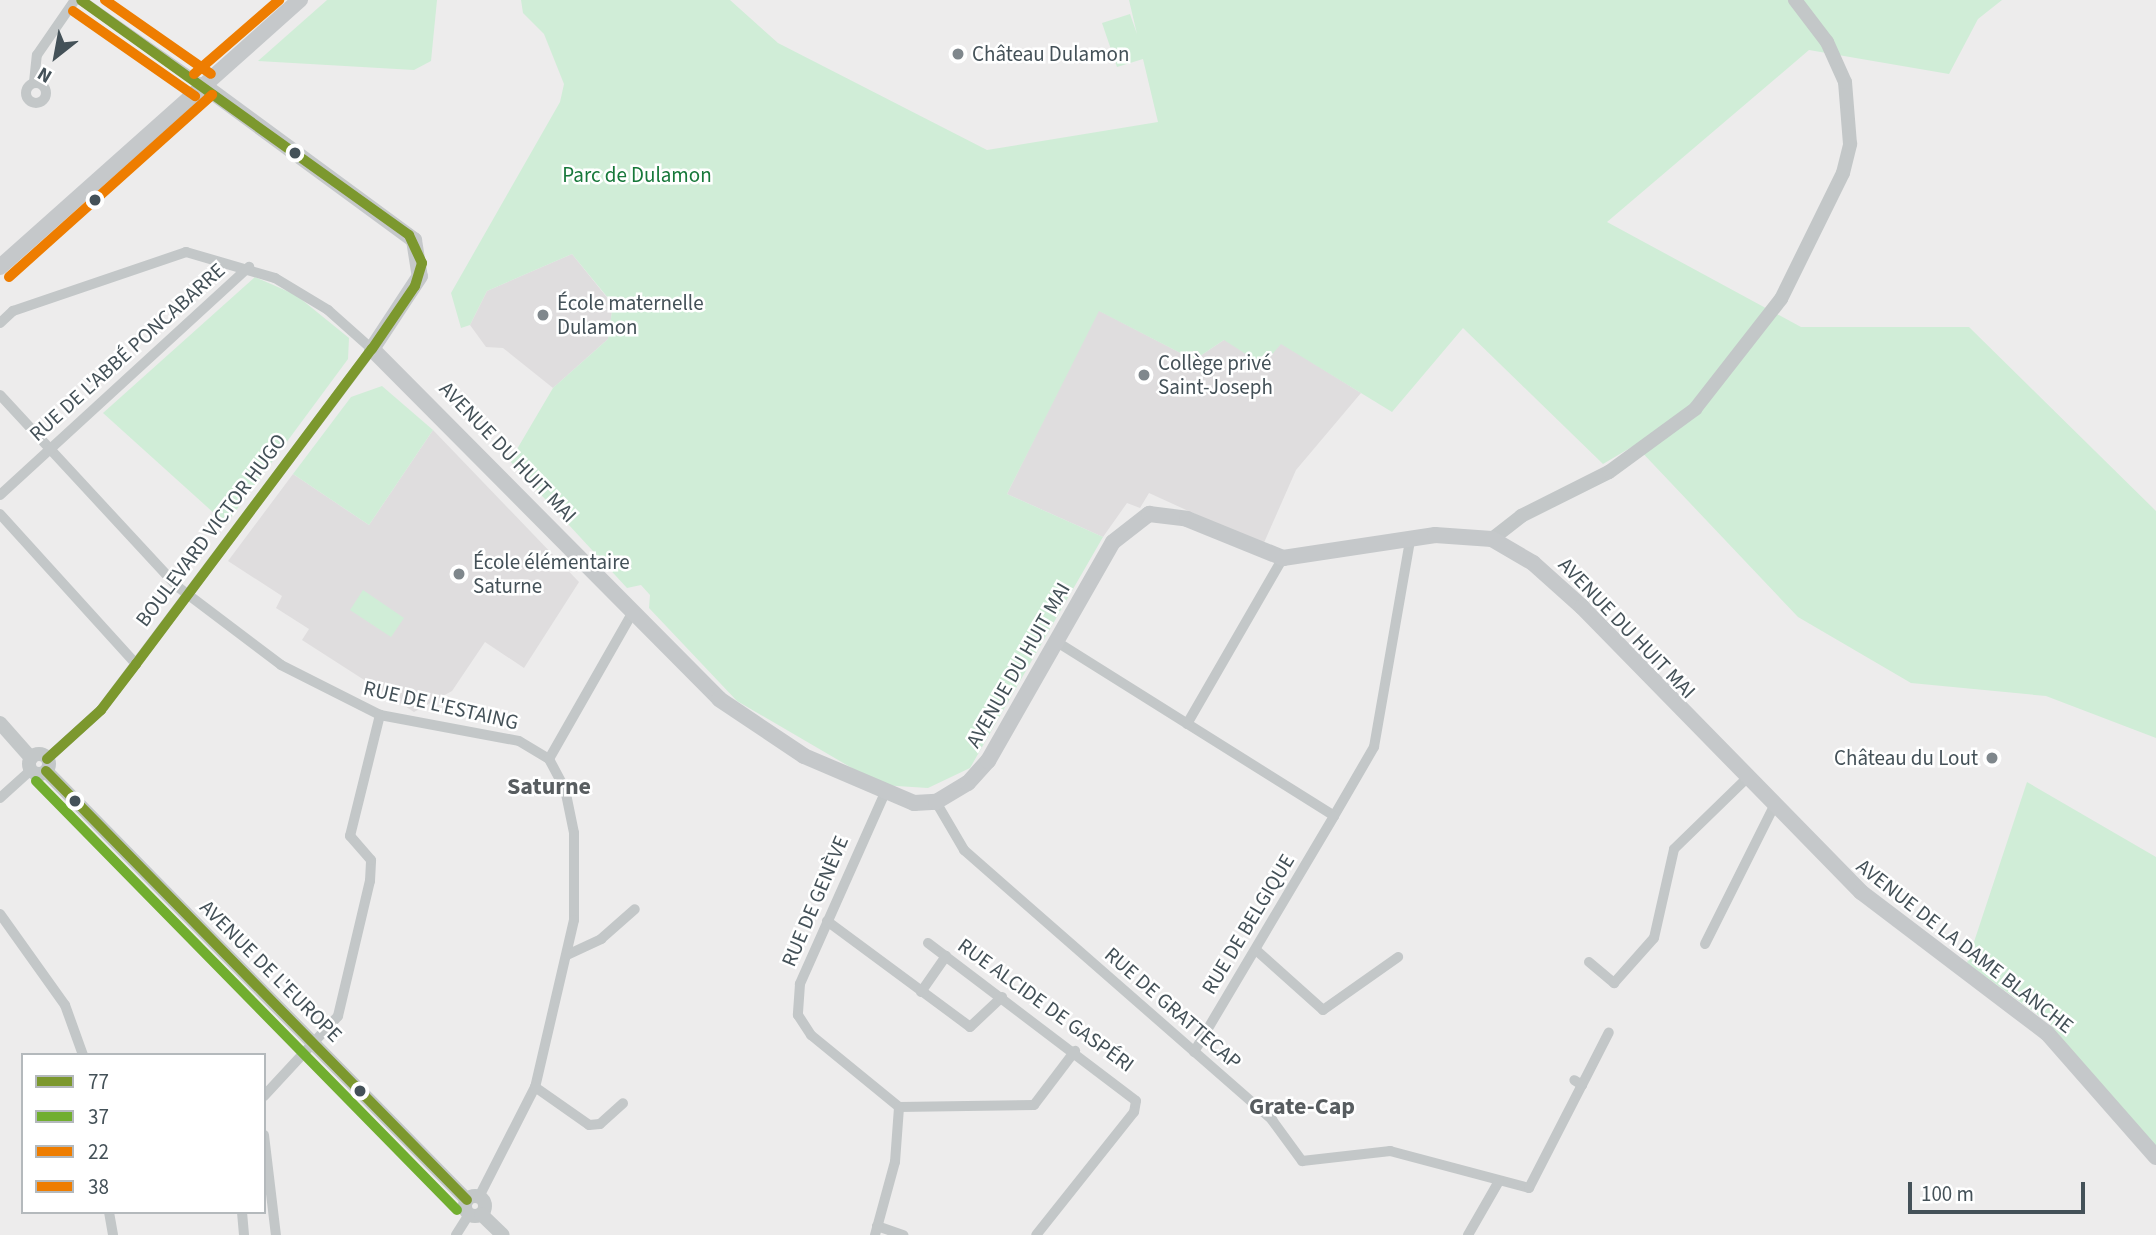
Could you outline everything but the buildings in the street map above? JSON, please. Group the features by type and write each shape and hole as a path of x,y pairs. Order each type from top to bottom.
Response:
{"main road":[{"path":"0,267 300,0"},
{"path":"203,85 414,240 420,276 372,349"},
{"name":"AVENUE DU HUIT MAI","path":"372,349 731,710 884,795 936,802 968,783 988,761 1113,542 1149,514 1187,519 1283,558"},
{"path":"1283,558 1410,540 1492,539"},
{"name":"AVENUE DU HUIT MAI","path":"1492,539 1564,590 1771,807"},
{"name":"AVENUE DE LA DAME BLANCHE","path":"1771,807 1861,892 2047,1033 2156,1157"}],"street":[{"path":"34,82 37,55 75,0"},
{"path":"81,0 203,85"},
{"path":"1492,539 1521,516 1609,472 1695,409 1781,299 1843,173 1850,144 1845,82 1827,42 1795,0"},
{"name":"AVENUE DU HUIT MAI","path":"0,323 13,311 177,253 215,255 249,267 307,295 372,349"},
{"name":"RUE DE L'ABBÉ PONCABARRE","path":"0,495 249,267"},
{"name":"BOULEVARD VICTOR HUGO","path":"0,798 101,710 372,349"},
{"name":"RUE DE L'ESTAING","path":"0,395 188,595 316,687 380,715 519,741 549,759"},
{"path":"0,514 136,664"},
{"name":"RUE DE BELGIQUE","path":"1194,1052 1374,747 1410,540"},
{"path":"1187,724 1283,558"},
{"path":"456,1235 474,1206 535,1087 567,956 574,833 565,789 549,759 633,612"},
{"path":"1057,642 1334,816"},
{"path":"266,1094 315,1045 338,1016 370,881 371,860 350,836 380,715"},
{"name":"AVENUE DE L'EUROPE","path":"0,723 503,1235"},
{"path":"1589,962 1614,983 1654,938 1674,849 1745,780"},
{"name":"RUE DE GENÈVE","path":"884,795 800,984 798,1015 811,1035 899,1107"},
{"name":"RUE DE GRATTECAP","path":"936,802 964,850 1272,1120 1302,1161 1390,1151 1499,1181"},
{"path":"1705,944 1771,807"},
{"path":"567,956 601,939 635,909"},
{"path":"0,914 65,1004 82,1053"},
{"path":"828,921 970,1027 1002,997"},
{"name":"RUE ALCIDE DE GASPÉRI","path":"929,943 1131,1092 1134,1112 1036,1235"},
{"path":"1256,950 1323,1010 1398,957"},
{"path":"920,992 946,956"},
{"path":"1468,1235 1499,1181 1522,1189 1533,1184 1578,1082 1609,1032"},
{"path":"903,1235 876,1231 900,1136 899,1107 1034,1105 1075,1051"},
{"path":"535,1087 589,1125 600,1124 623,1102"},
{"path":"266,1152 276,1235"},
{"path":"109,1214 113,1235"},
{"path":"242,1214 244,1235"}],"shaded area":[{"name":"École maternelle Dulamon","path":"572,254 613,305 608,339 553,388 503,348 486,347 470,325 487,291"},
{"path":"1098,310 1194,360 1224,340 1281,343 1361,393 1296,470 1263,545 1149,493 1140,508 1127,503 1103,537 1007,494"},
{"name":"École élémentaire Saturne","path":"433,430 579,582 524,668 485,642 452,691 414,712 302,640 309,629 276,608 282,596 228,561 293,474 369,525"}],"green space":[{"path":"327,0 437,0 431,61 414,70 258,61"},
{"name":"Parc de Dulamon","path":"521,0 730,0 778,43 987,150 1158,122 1143,59 1117,67 1102,23 1130,14 1137,34 1129,0 2002,0 1978,19 1949,74 1809,50 1607,222 1801,327 1969,327 2156,511 2156,738 2046,696 1911,683 1798,617 1635,445 1603,464 1463,328 1392,412 1281,344 1263,365 1224,340 1194,360 1099,311 1007,494 1103,537 970,768 928,788 881,785 737,701 649,608 650,595 641,585 627,588 510,461 553,388 608,339 613,304 572,254 487,291 470,325 461,328 451,293 560,102 564,84 544,34 523,13"},
{"path":"255,277 296,295 349,338 348,359 226,524 103,413"},
{"path":"382,386 433,430 369,525 293,474 351,397"},
{"path":"363,590 404,618 391,637 350,610"},
{"path":"2027,782 2156,857 2156,1151 2049,1023 1967,963"}],"transit line":[{"name":"77","path":"47,759 101,710 136,664 372,349 415,286 422,263 409,235 81,0"},
{"name":"38","path":"105,0 211,74"},
{"name":"38","path":"194,74 279,0"},
{"name":"22","path":"73,11 195,96"},
{"name":"22","path":"9,277 212,95"},
{"name":"77","path":"46,771 467,1200"},
{"name":"37","path":"36,781 457,1210"}],"place":[{"name":"Château Dulamon","path":"958,54"},
{"name":"École maternelle Dulamon","path":"543,315"},
{"name":"Collège privé Saint-Joseph","path":"1144,375"},
{"name":"École élémentaire Saturne","path":"459,574"},
{"name":"Château du Lout","path":"1992,758"}],"district":[{"name":"Saturne","path":"549,787"},
{"name":"Grate-Cap","path":"1302,1107"}]}
